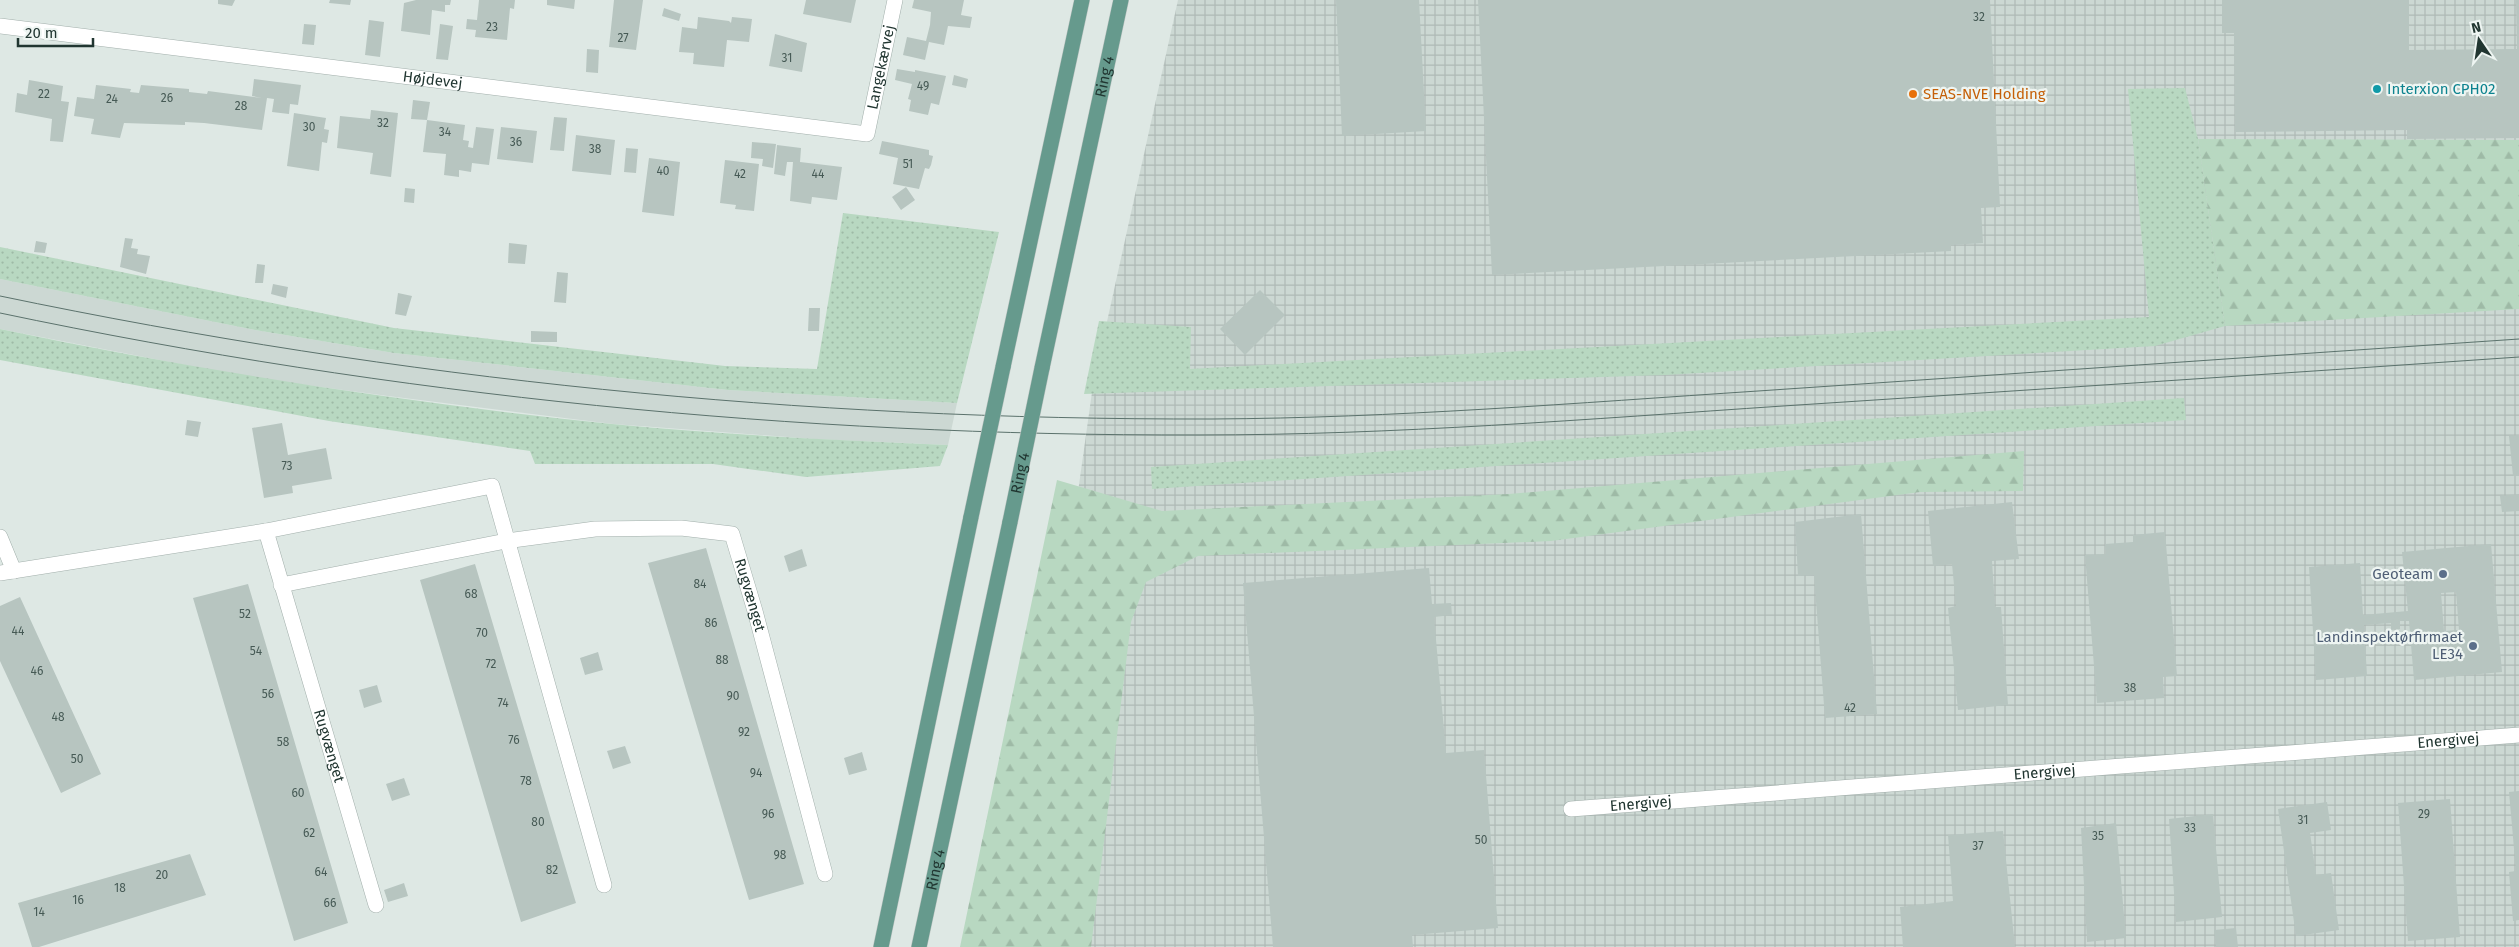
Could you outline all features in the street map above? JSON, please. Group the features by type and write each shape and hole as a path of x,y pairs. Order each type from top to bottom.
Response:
{"main road":[{"path":"881,947 1082,0"},
{"name":"Ring 4","path":"919,947 1121,0"}],"street":[{"name":"Langekærvej","path":"866,134 895,0"},
{"name":"Højdevej","path":"0,26 866,134"},
{"path":"0,537 7,572 266,531 492,486 604,885"},
{"name":"Rugvænget","path":"281,586 506,541 595,529 681,528 732,534 758,619 825,874"},
{"name":"Rugvænget","path":"266,531 376,905"},
{"name":"Energivej","path":"1571,809 2519,735"}],"shaded area":[{"path":"1178,0 2519,0 2519,947 1014,947 1093,385"},
{"path":"0,279 255,330 394,353 728,390 957,403 948,445 814,439 613,424 388,396 247,377 0,329"}],"green space":[{"path":"2185,88 2198,139 2225,326 2155,346 1665,375 1084,394 1099,321 1191,327 1190,369 2149,317 2128,89"},
{"path":"2198,139 2519,140 2519,309 2225,326"},
{"path":"843,213 999,232 957,403 728,390 394,353 255,330 0,279 0,247 394,328 725,366 817,369"},
{"path":"0,329 228,372 382,396 535,416 696,431 948,445 940,466 806,477 713,464 535,464 530,451 329,421 0,360"},
{"path":"2184,398 2186,420 1152,489 1151,467"},
{"path":"2024,451 2023,491 1920,492 1551,541 1198,556 1146,582 1131,622 1091,947 960,947 1057,480 1162,511 1509,494"}],"building":[{"path":"218,0 235,0 232,6 218,4"},
{"path":"330,0 351,0 350,5 329,3"},
{"path":"416,0 451,0 450,5 445,5 445,12 432,10 430,35 401,31 404,3"},
{"path":"479,0 515,0 514,9 510,8 507,40 475,37 476,30 466,29 467,19 477,20"},
{"path":"547,0 575,0 574,9 547,5"},
{"path":"614,0 643,0 636,50 609,47"},
{"path":"806,0 856,0 851,23 803,14"},
{"path":"914,0 964,0 961,15 972,17 970,28 948,26 944,45 929,42 925,60 903,55 907,37 926,41 930,25 931,12 912,8"},
{"path":"1336,0 1419,0 1426,131 1342,136"},
{"path":"1478,0 1990,0 2000,207 1981,208 1983,243 1951,245 1951,251 1492,275"},
{"name":"Interxion CPH02","path":"2222,0 2409,0 2409,50 2517,49 2516,0 2519,0 2519,138 2407,139 2407,130 2235,132 2234,33 2222,33"},
{"path":"664,8 681,14 679,21 662,16"},
{"path":"698,17 729,21 731,23 732,17 752,19 749,42 727,40 724,67 693,64 694,53 679,52 682,27 697,29"},
{"path":"369,20 384,22 380,57 365,55"},
{"path":"304,24 316,25 314,45 302,44"},
{"path":"440,24 453,26 448,60 436,59"},
{"path":"775,34 807,43 802,72 769,66"},
{"path":"587,49 599,50 598,73 586,72"},
{"path":"897,69 915,72 915,70 946,76 939,105 931,103 928,115 909,111 911,100 908,99 912,84 895,80"},
{"path":"954,75 968,79 966,88 952,85"},
{"path":"254,79 301,85 298,105 290,104 289,114 272,112 274,99 267,98 262,130 185,122 185,125 124,123 120,138 91,134 94,119 74,116 77,97 94,99 96,85 131,89 130,92 139,93 141,85 189,89 189,92 207,94 208,91 262,98 252,96"},
{"path":"29,80 63,86 61,101 69,102 63,142 50,141 52,119 15,112 17,93 27,95"},
{"path":"413,100 430,102 427,120 411,119"},
{"path":"371,110 398,113 391,177 370,174 373,153 337,148 340,116 370,119"},
{"path":"294,113 326,118 324,129 329,130 327,143 322,142 319,171 287,166"},
{"path":"554,117 567,118 564,151 550,150"},
{"path":"427,120 465,125 463,140 469,141 468,147 473,148 476,127 494,129 489,165 472,163 471,172 459,170 459,177 444,175 446,154 423,152"},
{"path":"501,127 537,131 533,163 497,159"},
{"path":"576,135 615,140 611,175 572,171"},
{"path":"882,141 929,150 929,155 933,156 931,165 929,169 925,168 919,189 893,184 898,158 879,154"},
{"path":"752,142 776,144 773,168 762,166 763,159 751,158"},
{"path":"777,145 801,148 800,162 842,167 837,200 812,197 811,204 790,201 793,162 787,162 785,176 774,174"},
{"path":"626,148 638,149 636,173 624,172"},
{"path":"649,158 680,162 674,216 642,212"},
{"path":"725,160 759,164 754,211 735,209 736,205 720,203"},
{"path":"906,187 915,200 901,210 892,197"},
{"path":"405,188 415,189 414,203 404,202"},
{"path":"125,238 133,239 131,248 138,249 137,254 150,256 146,274 120,267"},
{"path":"36,241 47,243 45,253 34,252"},
{"path":"509,243 527,245 525,264 508,263"},
{"path":"257,264 265,265 263,283 255,283"},
{"path":"557,272 568,273 566,303 554,302"},
{"path":"273,284 288,287 286,298 271,294"},
{"path":"1260,290 1285,315 1245,355 1220,329"},
{"path":"398,293 412,296 406,316 395,314"},
{"path":"809,308 820,308 819,331 808,331"},
{"path":"531,331 557,332 557,342 531,342"},
{"path":"187,420 201,422 198,437 185,435"},
{"path":"282,423 288,455 326,448 332,479 292,486 293,493 264,498 252,428"},
{"path":"2519,435 2519,476 2513,476 2509,436"},
{"path":"2519,494 2519,511 2502,512 2500,496"},
{"path":"2012,502 2019,559 1992,561 1995,607 2001,607 2008,705 1958,710 1948,608 1956,606 1952,564 1933,566 1928,511"},
{"path":"1861,514 1877,714 1825,718 1814,575 1798,576 1795,522"},
{"path":"2165,532 2177,676 2163,677 2164,698 2097,703 2085,555 2106,554 2105,544 2133,542 2133,535"},
{"path":"2491,544 2502,672 2414,680 2409,621 2400,621 2400,629 2391,630 2391,623 2364,625 2367,676 2316,680 2309,567 2360,563 2363,615 2408,611 2402,552","holes":["2456,592 2459,630 2444,631 2441,593"]},
{"path":"706,548 804,884 749,900 648,563"},
{"path":"802,549 807,566 789,572 784,556"},
{"path":"475,564 576,903 521,922 420,580"},
{"path":"1429,568 1432,604 1451,603 1452,615 1434,617 1446,753 1484,750 1498,928 1412,935 1413,947 1273,947 1243,583"},
{"path":"248,584 348,923 294,941 193,598"},
{"path":"20,597 101,774 61,793 0,661 0,606"},
{"path":"598,652 603,670 585,675 580,658"},
{"path":"377,685 382,702 364,708 359,690"},
{"path":"625,746 631,763 613,769 607,751"},
{"path":"862,752 867,770 849,775 844,758"},
{"path":"404,778 410,795 392,801 386,784"},
{"path":"2519,791 2519,920 2513,921 2509,872 2516,871 2509,792"},
{"path":"2450,799 2460,937 2408,941 2398,803"},
{"path":"2327,802 2331,830 2310,833 2316,875 2331,873 2339,930 2296,936 2278,809"},
{"path":"2213,814 2222,917 2176,922 2169,819"},
{"path":"2116,823 2126,938 2087,942 2081,828"},
{"path":"2003,831 2015,947 1903,947 1900,907 1953,901 1948,835"},
{"path":"190,854 206,895 39,947 32,947 18,903"},
{"path":"404,883 408,896 388,902 384,890"},
{"path":"2236,928 2238,947 2216,947 2214,930"}],"tram line":[{"path":"0,296 301,351 452,372 754,403 905,412 1058,417 1212,419 1417,413 2519,339"},
{"path":"0,313 148,342 297,367 596,406 747,419 897,428 1048,433 1199,435 1418,429 1564,421 2519,357"}],"place":[{"name":"Interxion CPH02","path":"2377,89"},
{"name":"SEAS-NVE Holding","path":"1913,94"},
{"name":"Geoteam","path":"2443,574"},
{"name":"Landinspektørfirmaet LE34","path":"2473,646"}]}
